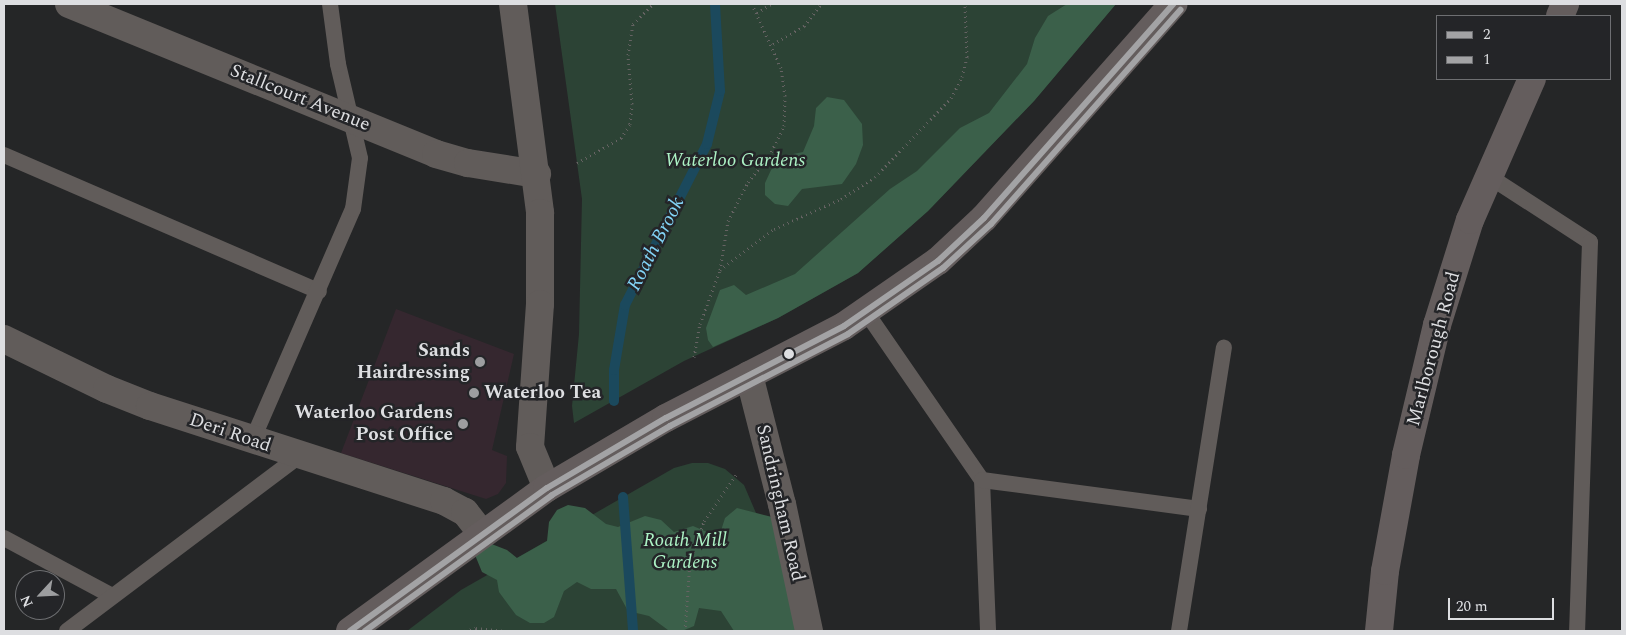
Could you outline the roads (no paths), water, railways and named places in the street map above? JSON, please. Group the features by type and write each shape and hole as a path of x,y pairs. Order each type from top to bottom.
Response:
{"street":[{"name":"Stallcourt Avenue","path":"69,4 352,119 468,163 537,174"},
{"path":"512,4 537,174 540,214 540,304 530,447 554,484"},
{"path":"350,631 482,534 554,484 686,407 866,312 938,261 984,218 1173,4"},
{"name":"Marlborough Road","path":"1379,631 1385,570 1404,464 1437,325 1470,220 1532,80"},
{"name":"Deri Road","path":"4,339 107,390 252,441 444,501 464,512 482,534"},
{"name":"Sandringham Road","path":"749,375 782,504 809,631"}],"lane":[{"path":"252,441 353,210 360,158 338,64 330,4"},
{"path":"4,155 319,291"},
{"path":"1490,177 1590,242 1577,631"},
{"path":"866,312 982,480 988,631"},
{"path":"1179,631 1224,348"},
{"path":"67,631 299,456"},
{"path":"982,480 1199,509"},
{"path":"4,538 112,596"}],"waterway":[{"name":"Roath Brook","path":"614,401 614,370 625,305 707,144 720,91 715,4"},
{"name":"Roath Brook","path":"623,497 633,631"}],"place":[{"name":"Sands Hairdressing","path":"480,362"},
{"name":"Waterloo Tea","path":"474,393"},
{"name":"Waterloo Gardens Post Office","path":"463,424"}],"park label":[{"name":"Waterloo Gardens","path":"735,161"},
{"name":"Roath Mill Gardens","path":"685,552"}]}
